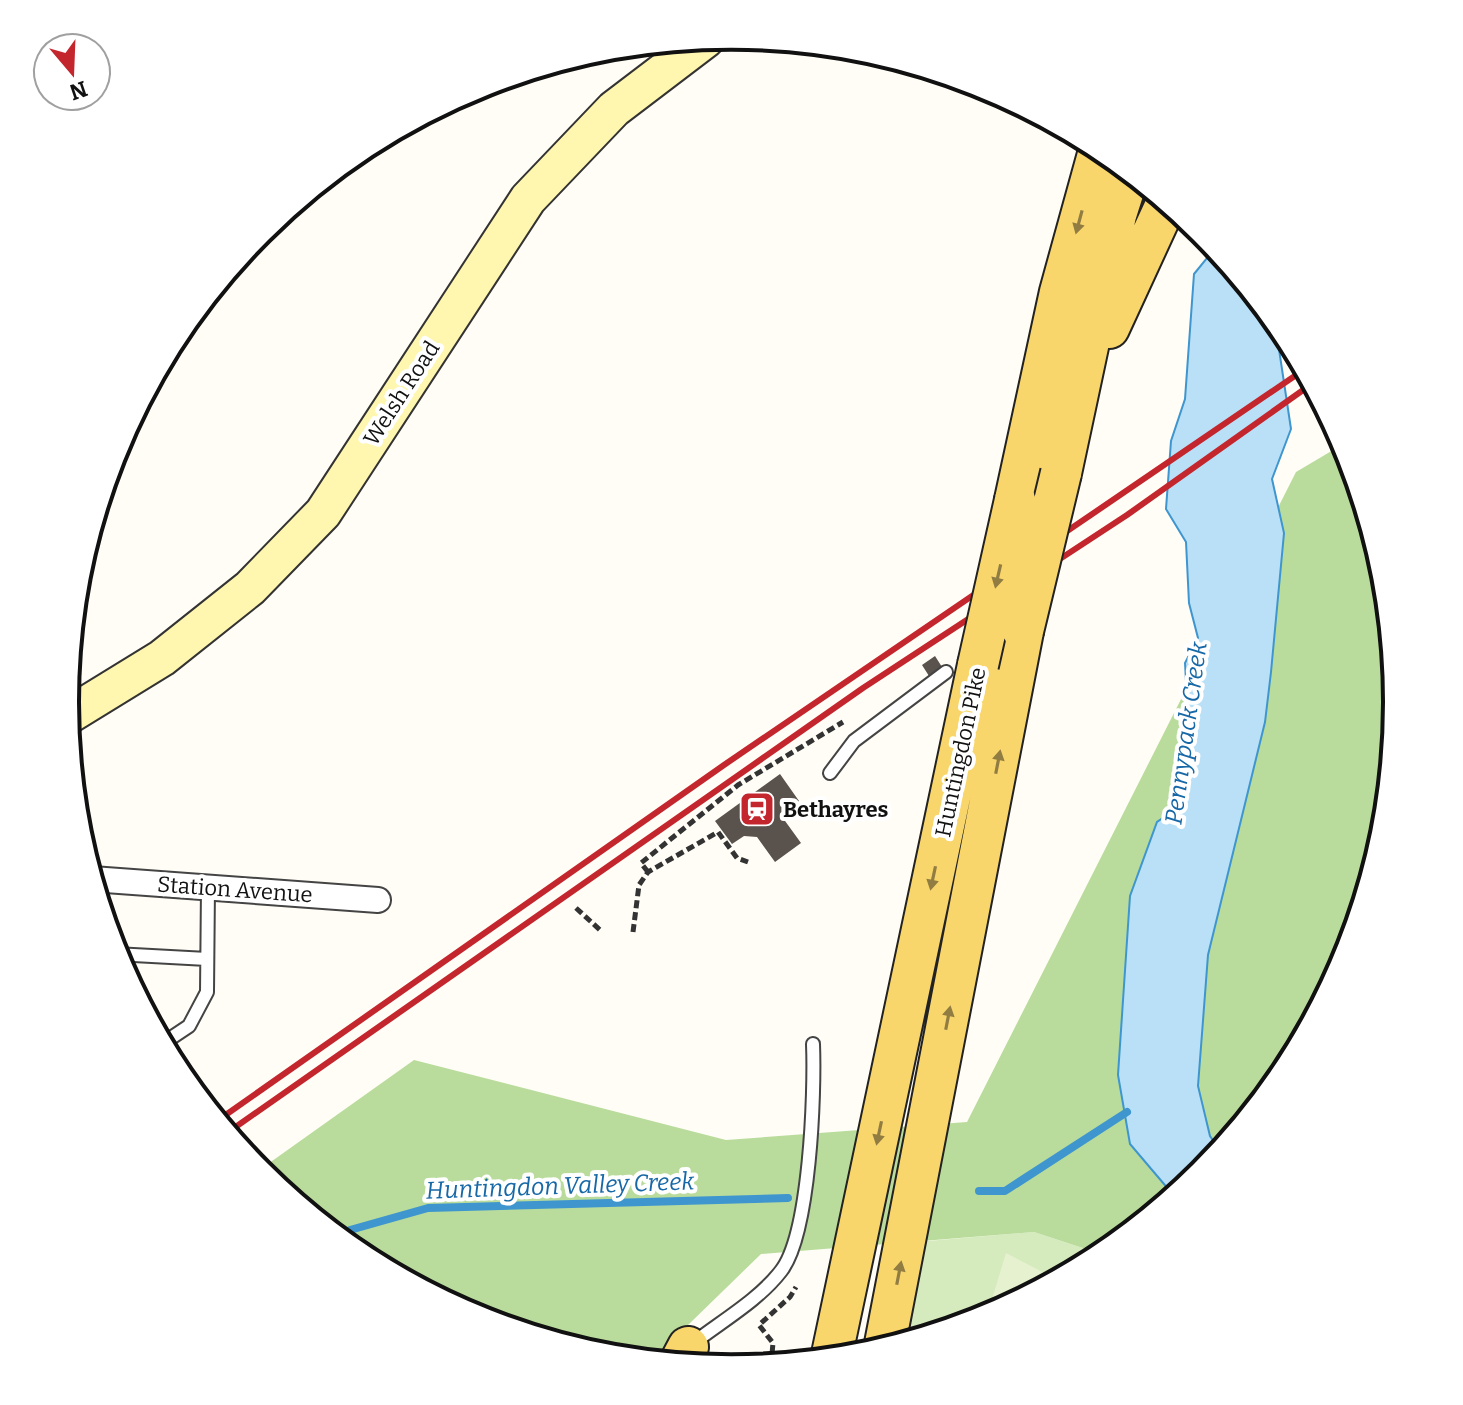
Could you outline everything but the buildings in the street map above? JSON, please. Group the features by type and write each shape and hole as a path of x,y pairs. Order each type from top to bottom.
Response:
{"main road":[{"name":"Welsh Road","path":"79,709 162,658 250,588 323,513 528,199 614,109 690,51"},
{"name":"Huntingdon Pike","path":"832,1347 962,668 1015,500 1060,292 1096,161"},
{"name":"Huntingdon Pike","path":"887,1336 1023,631 1061,473 1116,215 1126,183"},
{"path":"1075,405 1162,212"}],"street":[{"name":"Station Avenue","path":"104,880 378,900"}],"lane":[{"path":"830,773 854,741 962,668"},
{"path":"172,1038 189,1026 207,992 208,887"},
{"path":"130,955 207,959"},
{"path":"684,1353 780,1272 792,1252 799,1227 815,1080 813,1044"}],"path":[{"path":"648,872 641,863 738,785 846,720"},
{"path":"633,932 639,885 648,872 718,832 737,858 748,862"},
{"path":"576,908 600,930"}],"green space":[{"path":"1333,450 1362,534 1378,617 1383,660 1383,745 1362,871 1317,991 1297,1029 1249,1100 1193,1164 1162,1193 1094,1245 1087,1249 1034,1232 761,1254 661,1351 563,1333 443,1288 405,1268 334,1220 269,1163 414,1060 726,1140 967,1122 1296,472"},
{"path":"1034,1232 1087,1249 1020,1288 981,1305 886,1336 904,1243"},
{"path":"1006,1253 1047,1274 1020,1288 992,1300"}],"water":[{"path":"1208,257 1249,305 1279,347 1291,429 1272,479 1284,533 1265,722 1208,955 1198,1086 1214,1142 1167,1188 1130,1144 1118,1075 1130,896 1157,822 1182,805 1189,736 1185,663 1198,638 1189,603 1186,542 1166,509 1171,441 1185,399 1194,274"}],"waterway":[{"name":"Huntingdon Valley Creek","path":"979,1191 1005,1191 1127,1112"},
{"name":"Huntingdon Valley Creek","path":"349,1231 428,1208 788,1198"}],"railway":[{"path":"226,1115 724,765 1296,375"},
{"path":"236,1127 863,688 1127,515 1304,389"}],"place":[{"name":"Bethayres","path":"757,809"}],"water label":[{"name":"Pennypack Creek","path":"1186,733"}]}
